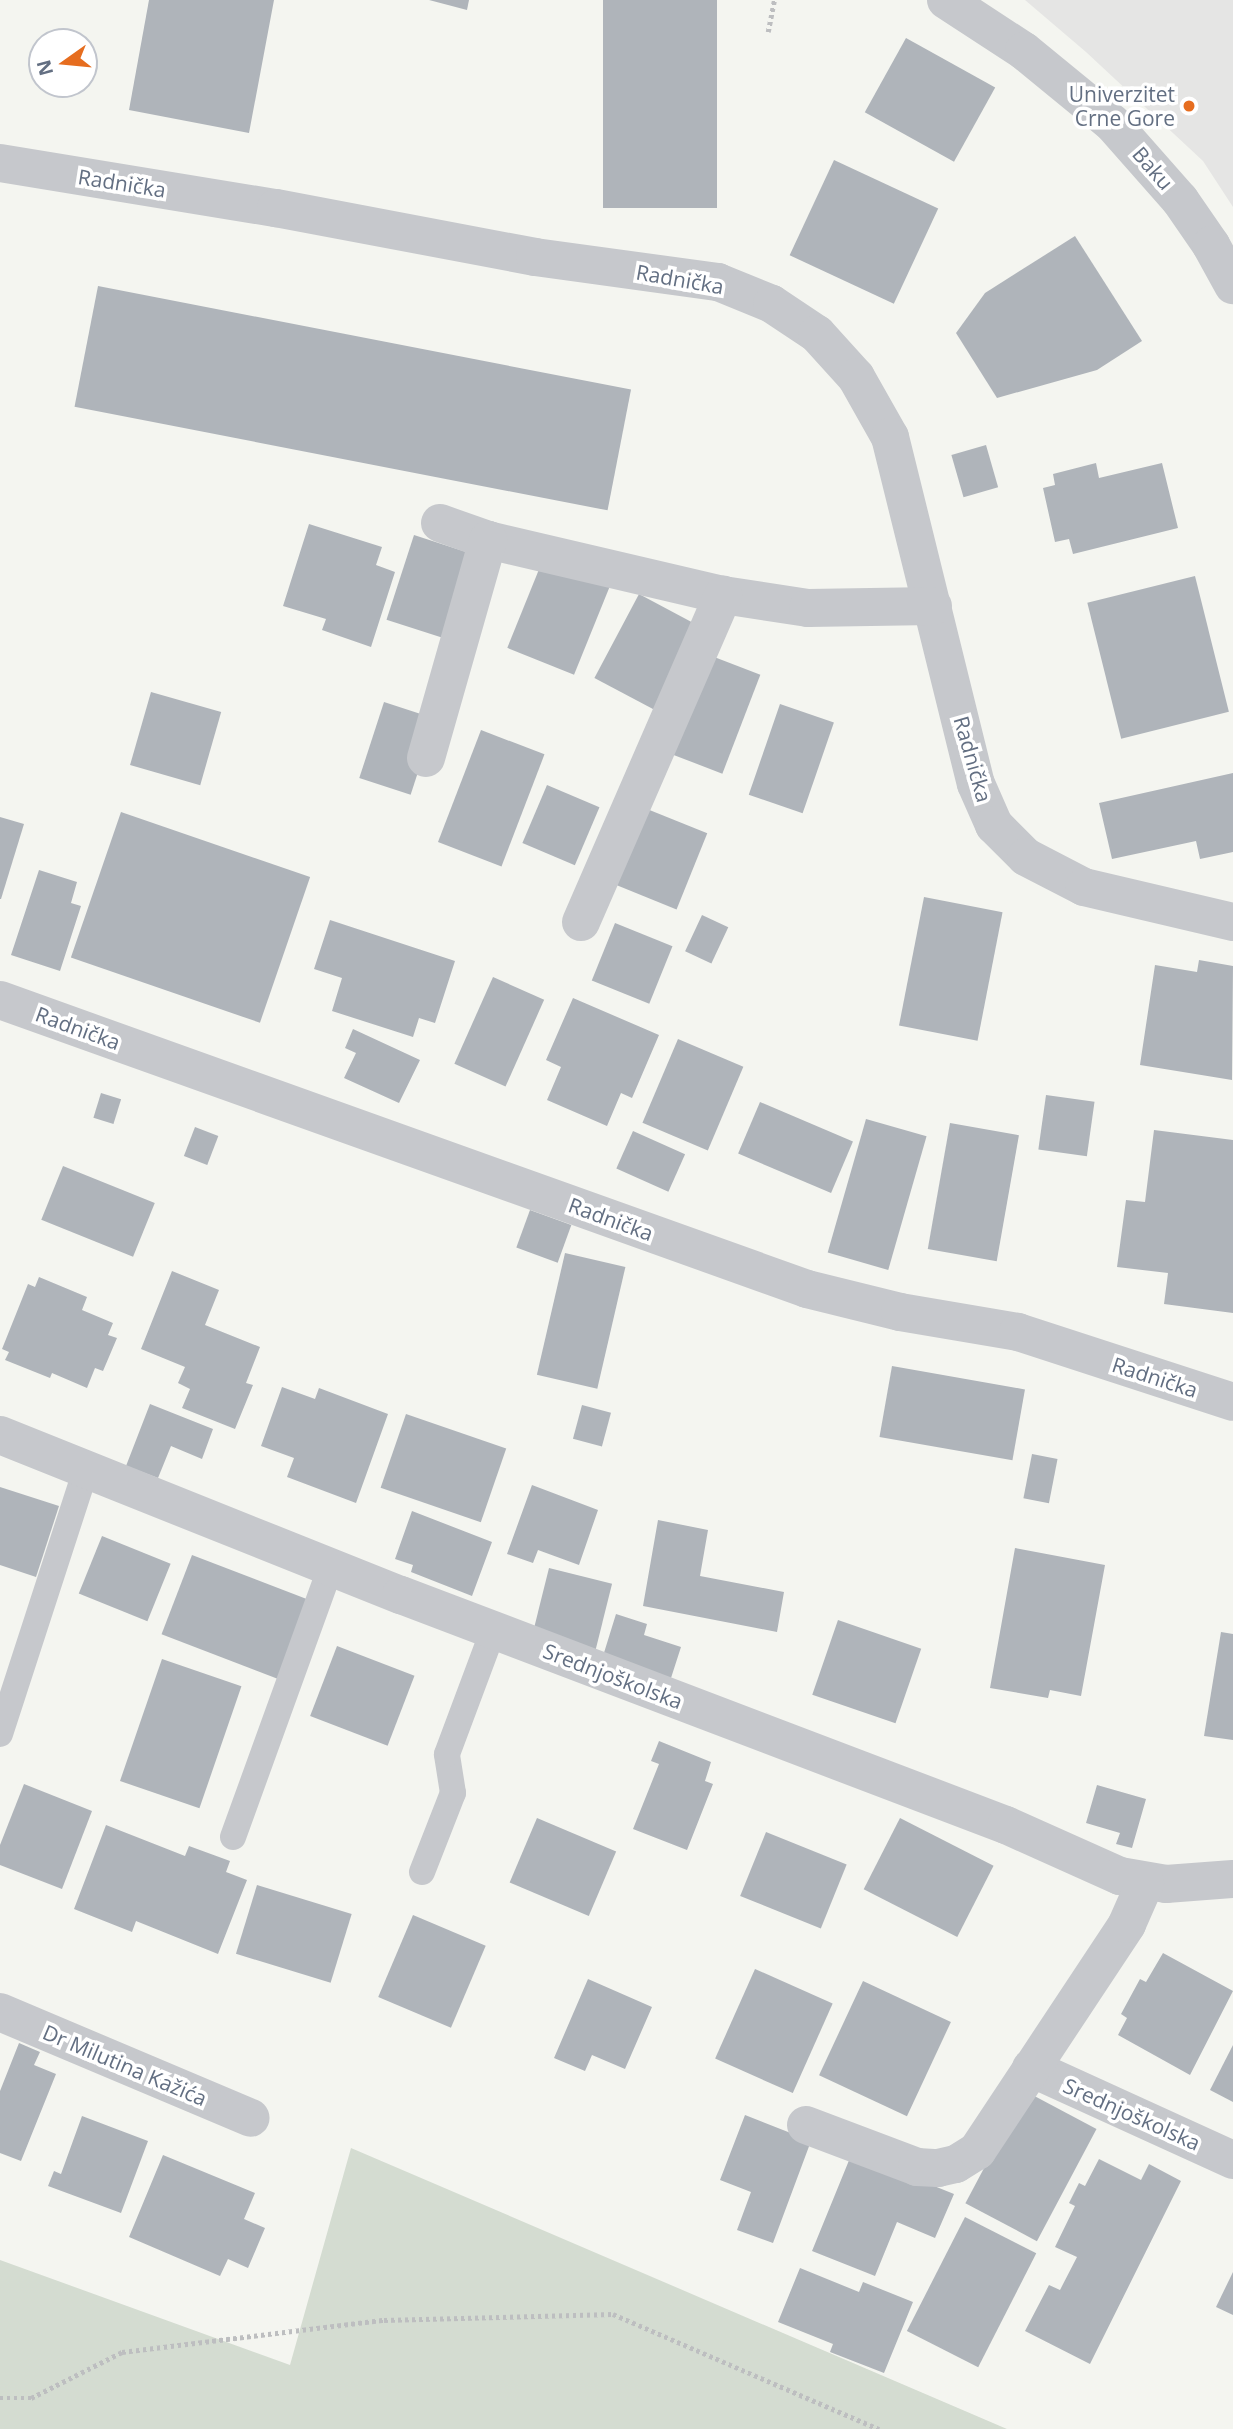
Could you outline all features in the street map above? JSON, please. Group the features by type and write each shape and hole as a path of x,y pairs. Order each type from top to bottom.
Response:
{"street":[{"name":"Baku","path":"946,0 1024,51 1112,123 1153,166 1180,200 1211,245 1233,285"},
{"name":"Radnička","path":"0,163 276,208 535,257 718,282 772,304 817,334 856,377 890,437 976,783 994,825 1026,857 1084,887 1233,922"},
{"path":"440,523 488,540 723,596 808,608 933,606"},
{"path":"426,758 488,540"},
{"path":"581,922 723,596"},
{"name":"Radnička","path":"0,1000 807,1289 900,1312 1018,1332 1233,1402"},
{"name":"Srednjoškolska","path":"0,1434 493,1631 993,1820 1119,1876 1166,1884 1233,1879"},
{"path":"806,2125 917,2166 937,2168 956,2164 977,2151 1127,1924 1145,1882"},
{"name":"Dr Milutina Kažića","path":"0,2012 251,2118"},
{"name":"Srednjoškolska","path":"1031,2068 1233,2160"}],"lane":[{"path":"0,1734 86,1469"},
{"path":"233,1837 331,1567"},
{"path":"422,1872 453,1793 447,1754 493,1631"}],"path":[{"path":"768,32 774,0"},
{"path":"0,2398 31,2398 122,2352 384,2320 613,2314 879,2429"}],"shaded area":[{"name":"Univerzitet Crne Gore","path":"1025,0 1233,0 1233,207 1203,161 1086,52"},
{"path":"351,2148 1007,2429 0,2429 0,2260 290,2365"}],"building":[{"path":"149,0 274,0 249,133 129,110"},
{"path":"429,0 469,0 467,10"},
{"path":"603,0 717,0 717,208 603,208"},
{"path":"906,38 995,87 954,162 865,112"},
{"path":"834,160 938,209 894,304 790,255"},
{"path":"1075,236 1142,341 1097,370 997,398 956,333 985,293"},
{"path":"98,286 631,390 608,510 75,407"},
{"path":"986,445 998,487 964,497 951,455"},
{"path":"1096,463 1099,478 1162,463 1178,528 1073,554 1069,539 1055,542 1043,488 1055,485 1053,474"},
{"path":"309,524 382,547 376,565 395,572 371,647 322,630 326,619 283,606"},
{"path":"414,535 474,554 446,639 386,620"},
{"path":"544,557 611,584 574,675 507,648"},
{"path":"1195,576 1229,712 1121,739 1087,603"},
{"path":"639,594 707,630 662,714 594,678"},
{"path":"709,655 760,675 722,774 671,754"},
{"path":"151,692 221,712 200,785 130,765"},
{"path":"384,702 435,719 411,795 359,778"},
{"path":"780,704 834,723 803,813 749,795"},
{"path":"481,730 544,754 501,866 438,842"},
{"path":"1233,773 1233,852 1200,859 1196,841 1112,859 1099,803"},
{"path":"547,785 599,807 575,865 522,843"},
{"path":"647,809 707,833 677,909 616,885"},
{"path":"121,812 310,877 260,1023 71,958"},
{"path":"0,817 24,824 1,899 0,899"},
{"path":"39,870 77,882 71,903 81,906 60,971 11,955"},
{"path":"924,897 1003,912 978,1041 899,1026"},
{"path":"702,915 728,927 711,964 685,951"},
{"path":"330,920 455,961 435,1023 419,1018 413,1037 332,1011 342,978 314,969"},
{"path":"615,923 672,946 649,1004 592,980"},
{"path":"1199,960 1233,966 1232,1080 1140,1065 1155,965 1197,972"},
{"path":"493,977 544,1000 506,1087 454,1064"},
{"path":"573,998 659,1035 632,1098 621,1093 607,1126 547,1100 561,1067 546,1060"},
{"path":"353,1029 420,1060 399,1103 344,1078 356,1053 345,1048"},
{"path":"678,1039 743,1067 708,1151 642,1123"},
{"path":"101,1093 121,1099 113,1124 93,1118"},
{"path":"1046,1095 1095,1102 1087,1156 1038,1149"},
{"path":"760,1102 853,1141 831,1193 738,1154"},
{"path":"866,1119 927,1136 888,1270 828,1253"},
{"path":"950,1123 1019,1135 997,1261 928,1249"},
{"path":"195,1127 218,1136 207,1165 184,1156"},
{"path":"1154,1130 1233,1140 1233,1313 1164,1304 1168,1273 1117,1267 1126,1200 1145,1202"},
{"path":"633,1131 685,1154 668,1192 616,1168"},
{"path":"63,1166 155,1203 133,1257 41,1220"},
{"path":"530,1210 571,1225 558,1263 516,1248"},
{"path":"565,1253 625,1267 597,1389 537,1375"},
{"path":"172,1271 219,1290 205,1325 260,1347 246,1383 253,1385 235,1429 182,1408 190,1389 178,1383 185,1367 141,1349"},
{"path":"39,1277 87,1297 82,1310 113,1323 108,1335 117,1338 103,1371 95,1368 87,1388 52,1373 50,1378 5,1360 9,1352 2,1349 28,1284 35,1287"},
{"path":"892,1366 1025,1389 1012,1460 879,1437"},
{"path":"282,1387 315,1399 319,1388 388,1414 356,1503 287,1477 294,1458 261,1446"},
{"path":"150,1404 213,1429 202,1459 171,1446 158,1478 126,1466"},
{"path":"582,1405 611,1413 602,1447 573,1439"},
{"path":"406,1414 506,1449 481,1522 381,1488"},
{"path":"1032,1454 1058,1459 1049,1503 1023,1498"},
{"path":"532,1485 598,1510 579,1565 538,1550 533,1563 507,1554"},
{"path":"0,1487 59,1506 36,1577 0,1565"},
{"path":"412,1511 492,1542 472,1596 411,1572 413,1565 395,1559"},
{"path":"658,1520 708,1530 700,1576 784,1592 777,1632 643,1606"},
{"path":"102,1536 171,1564 147,1621 79,1593"},
{"path":"1015,1548 1105,1565 1081,1696 1050,1690 1048,1698 990,1688"},
{"path":"192,1555 311,1601 280,1680 162,1634"},
{"path":"549,1568 612,1584 595,1651 532,1635"},
{"path":"616,1614 647,1624 644,1635 681,1647 671,1678 603,1656"},
{"path":"838,1620 921,1649 895,1723 812,1695"},
{"path":"1221,1632 1233,1634 1233,1740 1204,1736"},
{"path":"337,1646 414,1676 388,1746 310,1716"},
{"path":"162,1659 241,1686 199,1808 120,1781"},
{"path":"659,1741 711,1762 705,1781 713,1784 687,1850 633,1829 659,1764 651,1761"},
{"path":"24,1784 92,1811 62,1889 0,1865 0,1845"},
{"path":"1097,1785 1146,1799 1132,1848 1116,1844 1120,1833 1086,1823"},
{"path":"537,1818 616,1852 589,1916 510,1882"},
{"path":"900,1818 994,1866 957,1937 864,1889"},
{"path":"106,1825 185,1856 189,1846 230,1861 226,1872 247,1880 218,1954 136,1921 132,1932 74,1909"},
{"path":"766,1832 847,1865 821,1929 740,1896"},
{"path":"257,1885 352,1914 331,1983 236,1954"},
{"path":"413,1915 486,1946 451,2028 378,1997"},
{"path":"1163,1953 1233,1991 1190,2075 1118,2035 1127,2018 1121,2014 1140,1979 1146,1982"},
{"path":"755,1969 833,2004 793,2093 715,2059"},
{"path":"588,1979 652,2007 625,2069 592,2055 585,2071 554,2058"},
{"path":"863,1981 951,2022 907,2116 819,2075"},
{"path":"19,2043 40,2052 34,2065 56,2074 21,2161 0,2153 0,2091"},
{"path":"1233,2045 1233,2102 1210,2090"},
{"path":"1025,2091 1097,2129 1037,2241 965,2203"},
{"path":"745,2115 811,2141 773,2243 737,2230 751,2192 720,2180"},
{"path":"82,2116 148,2141 121,2213 48,2186 54,2171 61,2174"},
{"path":"852,2153 954,2194 935,2238 897,2222 875,2276 812,2251"},
{"path":"163,2155 255,2193 244,2219 265,2228 248,2268 228,2259 220,2276 129,2237"},
{"path":"1099,2159 1141,2180 1149,2164 1181,2181 1090,2364 1025,2331 1049,2285 1060,2290 1077,2257 1055,2247 1075,2206 1069,2203 1079,2183 1085,2186"},
{"path":"965,2217 1036,2253 978,2367 907,2331"},
{"path":"800,2268 859,2292 863,2282 913,2302 884,2373 830,2352 833,2344 778,2322"},
{"path":"1233,2272 1233,2315 1216,2307"}],"place":[{"name":"Univerzitet Crne Gore","path":"1189,106"}]}
